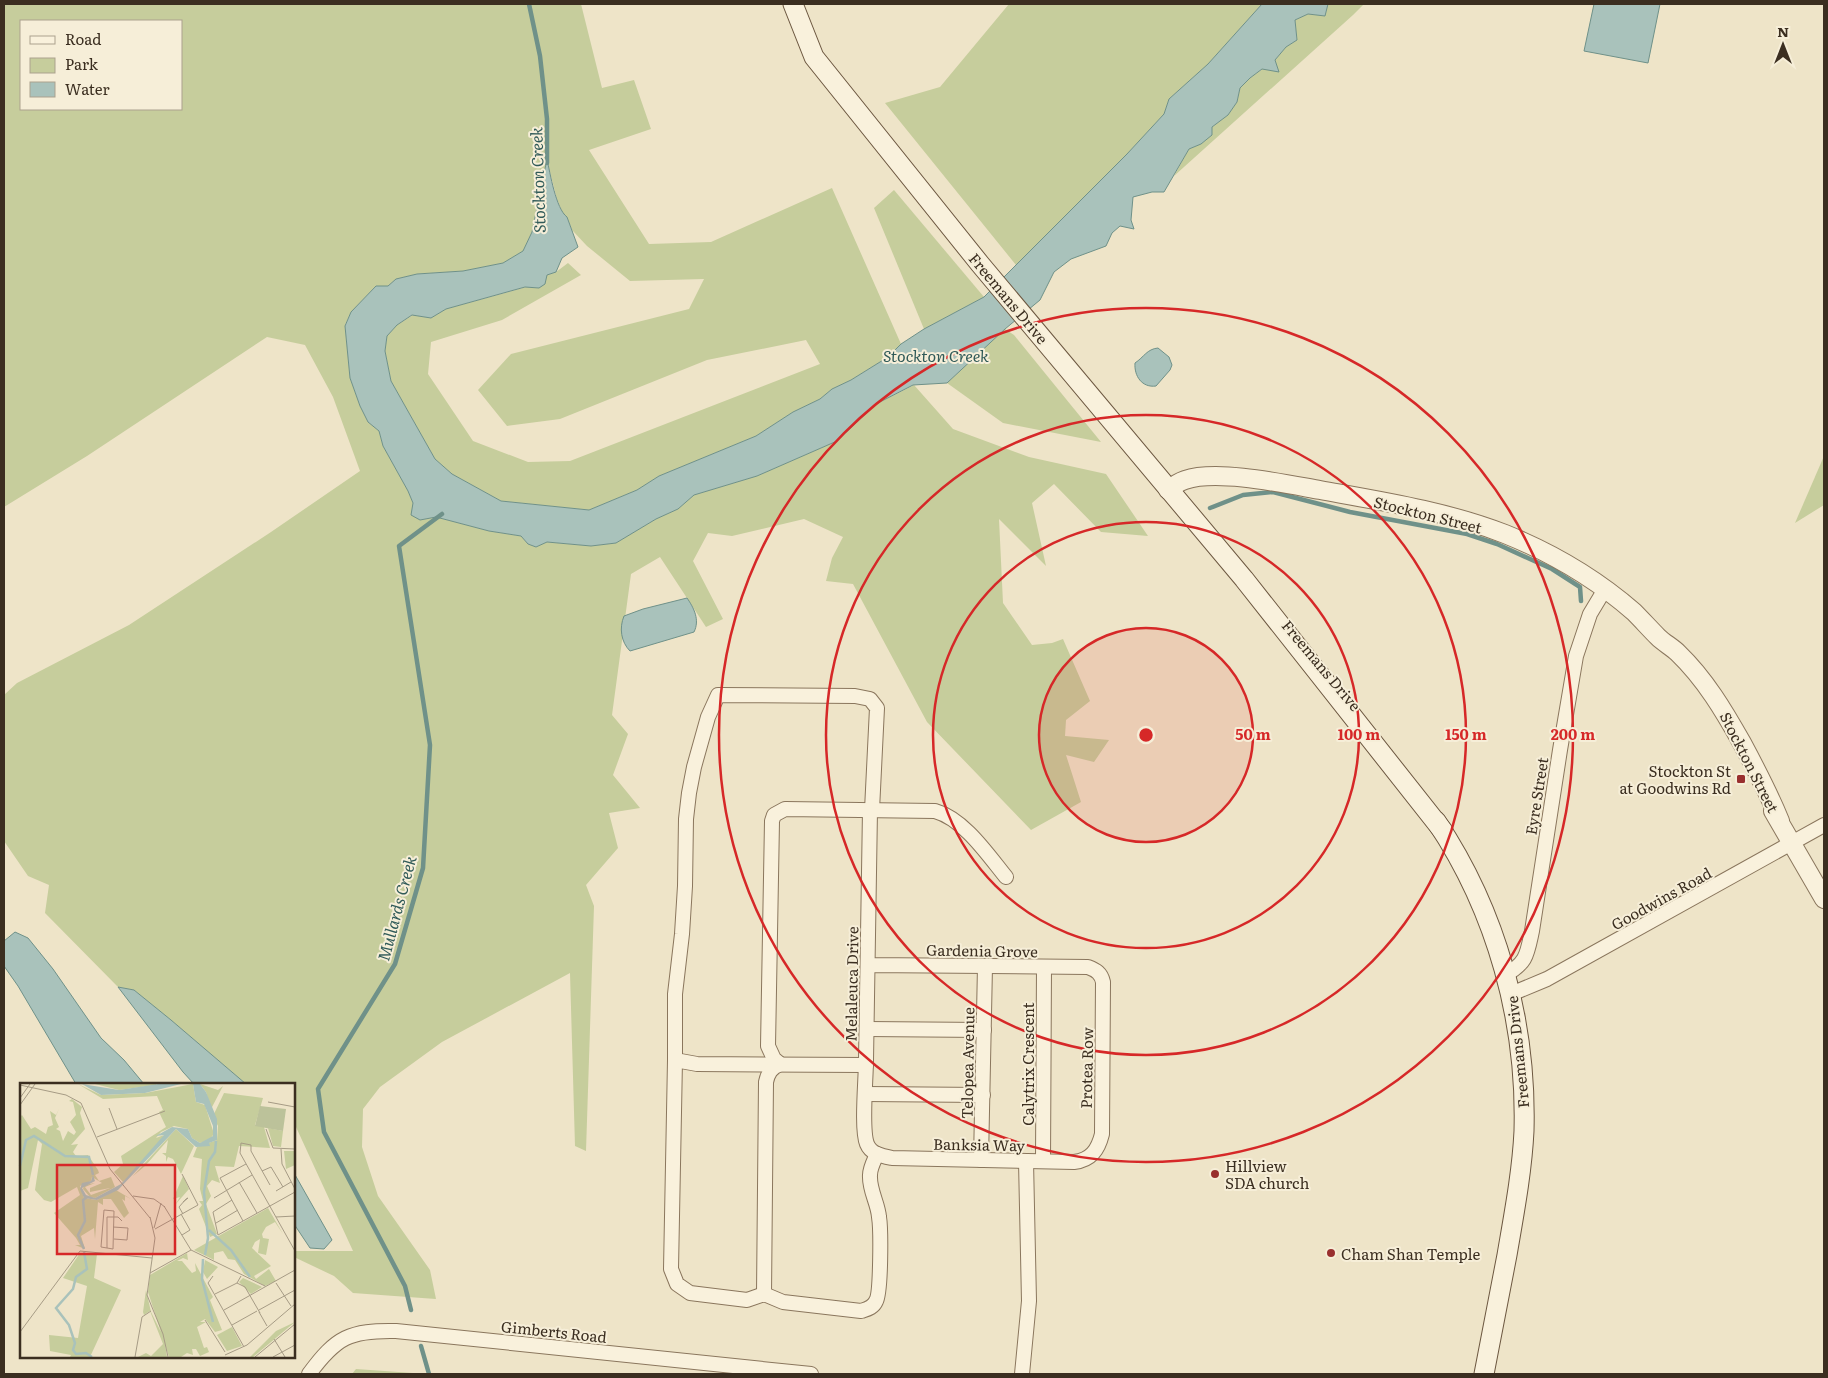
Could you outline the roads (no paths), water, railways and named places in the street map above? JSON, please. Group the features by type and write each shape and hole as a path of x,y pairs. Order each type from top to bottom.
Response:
{"main road":[{"name":"Freemans Drive","path":"793,4 814,57 980,264 1244,580 1269,601 1371,723 1443,831 1472,882 1484,909 1511,994 1518,1031 1524,1092 1524,1132 1515,1210 1484,1374"}],"street":[{"name":"Stockton Street","path":"1168,490 1186,480 1208,477 1233,477 1270,481 1416,509 1504,533 1576,568 1634,613 1659,638 1734,747 1762,796 1780,821 1824,899"},
{"name":"Eyre Street","path":"1505,975 1518,968 1526,955 1532,931 1576,656 1590,614 1605,589"},
{"name":"Melaleuca Drive","path":"675,1060 674,994 682,934 689,793 708,718 718,695 855,696 870,698 877,708 871,810 865,1134 870,1149 877,1154"},
{"path":"780,1064 774,1059 768,1046 772,821 774,815 785,809 935,811 942,813 972,836 1006,877"},
{"name":"Goodwins Road","path":"1511,994 1547,979 1824,825"},
{"name":"Gardenia Grove","path":"868,965 1088,967 1095,970"},
{"name":"Telopea Avenue","path":"981,1160 985,966"},
{"name":"Calytrix Crescent","path":"1043,1162 1044,967"},
{"name":"Protea Row","path":"1082,1161 1095,1152 1100,1144 1102,1134 1103,982 1102,976 1095,970"},
{"path":"866,1029 984,1030"},
{"path":"866,1065 697,1064 675,1060 671,1269 676,1284 690,1294 747,1300 764,1294 784,1302 861,1310 868,1309 876,1303 879,1288 879,1216 870,1184 871,1166 877,1154"},
{"path":"764,1294 766,1082 768,1073 780,1064"},
{"path":"866,1094 983,1095"},
{"name":"Banksia Way","path":"877,1154 892,1158 1043,1162 1082,1161"},
{"path":"1022,1374 1029,1301 1026,1161"},
{"name":"Gimberts Road","path":"309,1374 332,1347 352,1334 373,1331 396,1331 811,1374"}],"water":[{"name":"Stockton Creek","path":"1262,4 1328,4 1325,16 1308,14 1295,20 1297,40 1286,47 1275,60 1279,72 1262,69 1240,88 1237,102 1228,115 1212,127 1212,135 1201,144 1189,149 1164,192 1152,192 1133,197 1131,220 1134,229 1120,226 1112,233 1106,246 1071,259 1054,272 1040,300 1005,329 947,383 913,385 876,404 837,441 757,476 694,495 678,509 656,519 616,543 591,546 547,542 536,547 528,544 521,536 489,531 436,517 420,520 411,515 413,503 408,491 383,446 379,431 368,422 350,378 345,326 351,312 376,286 388,286 396,279 417,274 463,271 503,263 523,251 532,232 547,159 557,199 563,213 567,217 578,247 562,258 556,272 547,275 545,284 539,288 525,287 446,309 431,318 412,315 397,325 387,336 385,351 391,381 435,459 452,474 501,501 589,510 637,490 659,476 756,436 793,412 820,399 832,389 851,380 888,357 901,344 924,329 984,297 1127,154 1164,114 1169,99 1208,64"},
{"path":"1594,4 1660,4 1648,63 1584,51"},
{"path":"1158,348 1169,357 1172,365 1156,386 1151,386 1140,380 1136,372 1135,363 1148,352"},
{"path":"687,598 695,614 696,628 694,632 630,651 622,635 624,616 643,609"},
{"path":"15,932 28,938 53,969 101,1038 124,1060 143,1083 75,1083 18,986 4,966 4,941"},
{"path":"118,987 134,990 245,1083 193,1083"},
{"path":"295,1175 332,1240 324,1249 310,1248 295,1226"}],"waterway":[{"name":"Stockton Creek","path":"529,4 540,56 547,119 547,163"},
{"path":"1210,508 1243,495 1273,492 1350,512 1467,534 1497,544 1552,569 1580,587 1581,601"},
{"name":"Mullards Creek","path":"411,1310 405,1286 324,1132 318,1089 395,964 423,868 430,745 399,546 442,514"},
{"name":"Mullards Creek","path":"421,1346 429,1374"}],"place":[{"name":"Stockton St at Goodwins Rd","path":"1741,779"},
{"name":"Hillview SDA church","path":"1215,1174"},
{"name":"Cham Shan Temple","path":"1331,1253"}]}
